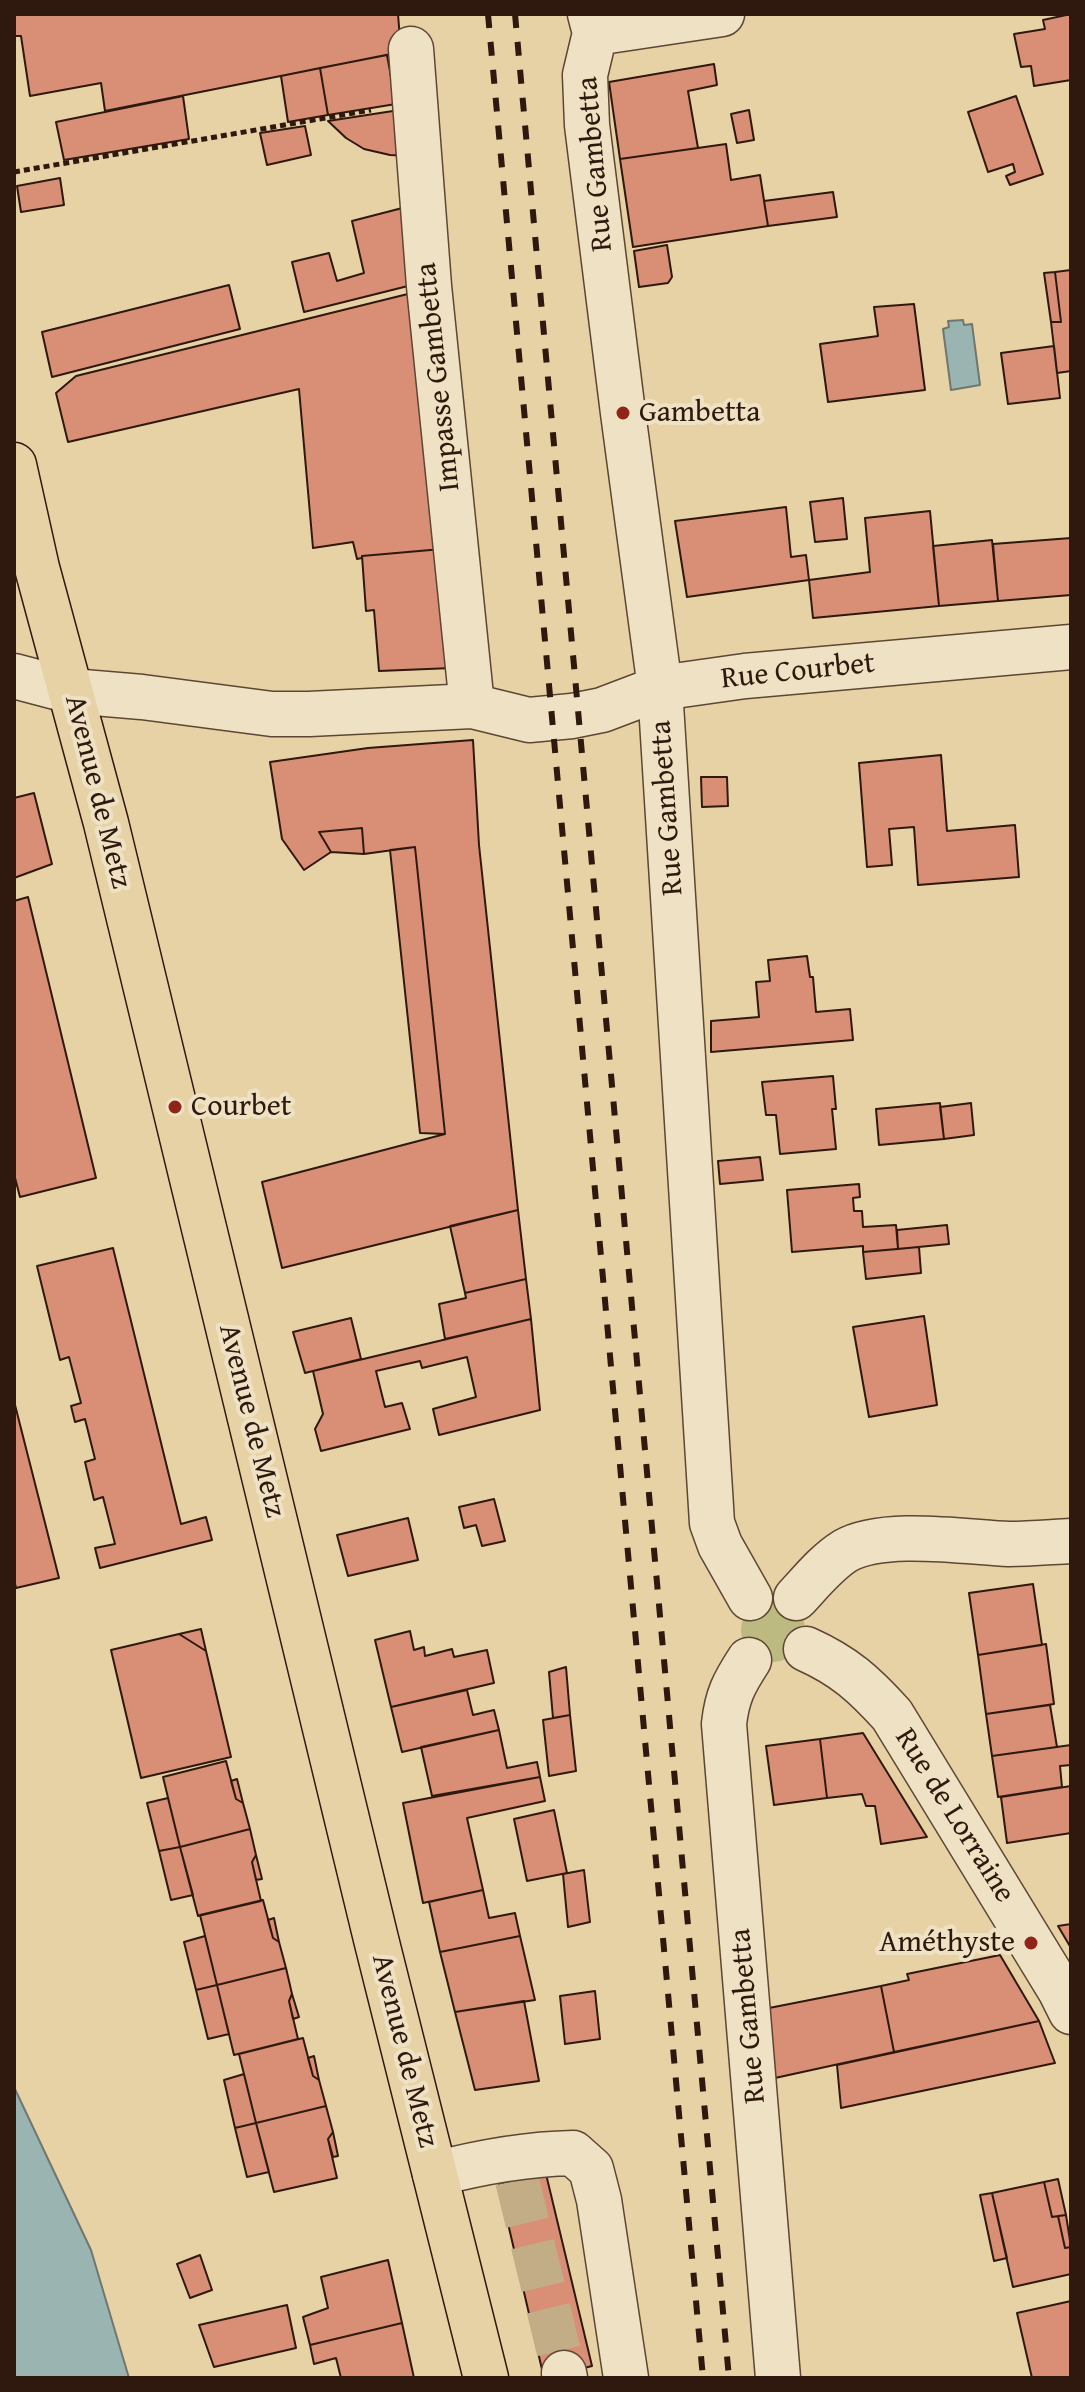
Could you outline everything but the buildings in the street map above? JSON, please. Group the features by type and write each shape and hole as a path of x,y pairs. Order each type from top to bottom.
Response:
{"main road":[{"name":"Avenue de Metz","path":"14,465 37,568 106,823 486,2378"}],"street":[{"path":"593,24 722,14"},
{"name":"Rue Gambetta","path":"593,24 585,75 587,125 660,688 712,1523 720,1545 750,1598"},
{"name":"Impasse Gambetta","path":"411,49 429,286 472,706"},
{"name":"Rue Courbet","path":"71,691 272,714 472,706 529,720 602,710 660,688 766,674 1071,647"},
{"path":"14,676 71,691"},
{"path":"796,1598 831,1562 845,1551 866,1542 907,1539 1014,1544 1071,1541"},
{"path":"765,1591 781,1591 796,1598 808,1613 812,1631 806,1649 795,1661 780,1667 763,1667 749,1660 737,1646 734,1628 738,1611 750,1598 765,1591"},
{"name":"Rue de Lorraine","path":"806,1649 852,1674 892,1715 1071,2012"},
{"name":"Rue Gambetta","path":"749,1660 733,1684 724,1724 778,2378"},
{"path":"435,2174 486,2161 515,2169 538,2153 573,2153 591,2169 599,2200 626,2378"}],"path":[{"path":"14,172 416,102"}],"shaded area":[{"path":"773,1598 791,1604 799,1612 805,1630 799,1648 791,1656 773,1662 755,1656 747,1648 741,1630 747,1612 755,1604"}],"water":[{"path":"963,320 964,325 972,324 980,385 951,390 943,329 949,327 948,321"},
{"path":"14,2087 91,2250 129,2378 14,2378"}],"tunnel":[{"path":"517,2180 564,2373"}],"railway":[{"path":"488,14 703,2378"},
{"path":"515,14 729,2378"}],"place":[{"name":"Gambetta","path":"623,413"},
{"name":"Courbet","path":"175,1107"},
{"name":"Améthyste","path":"1031,1943"}]}
